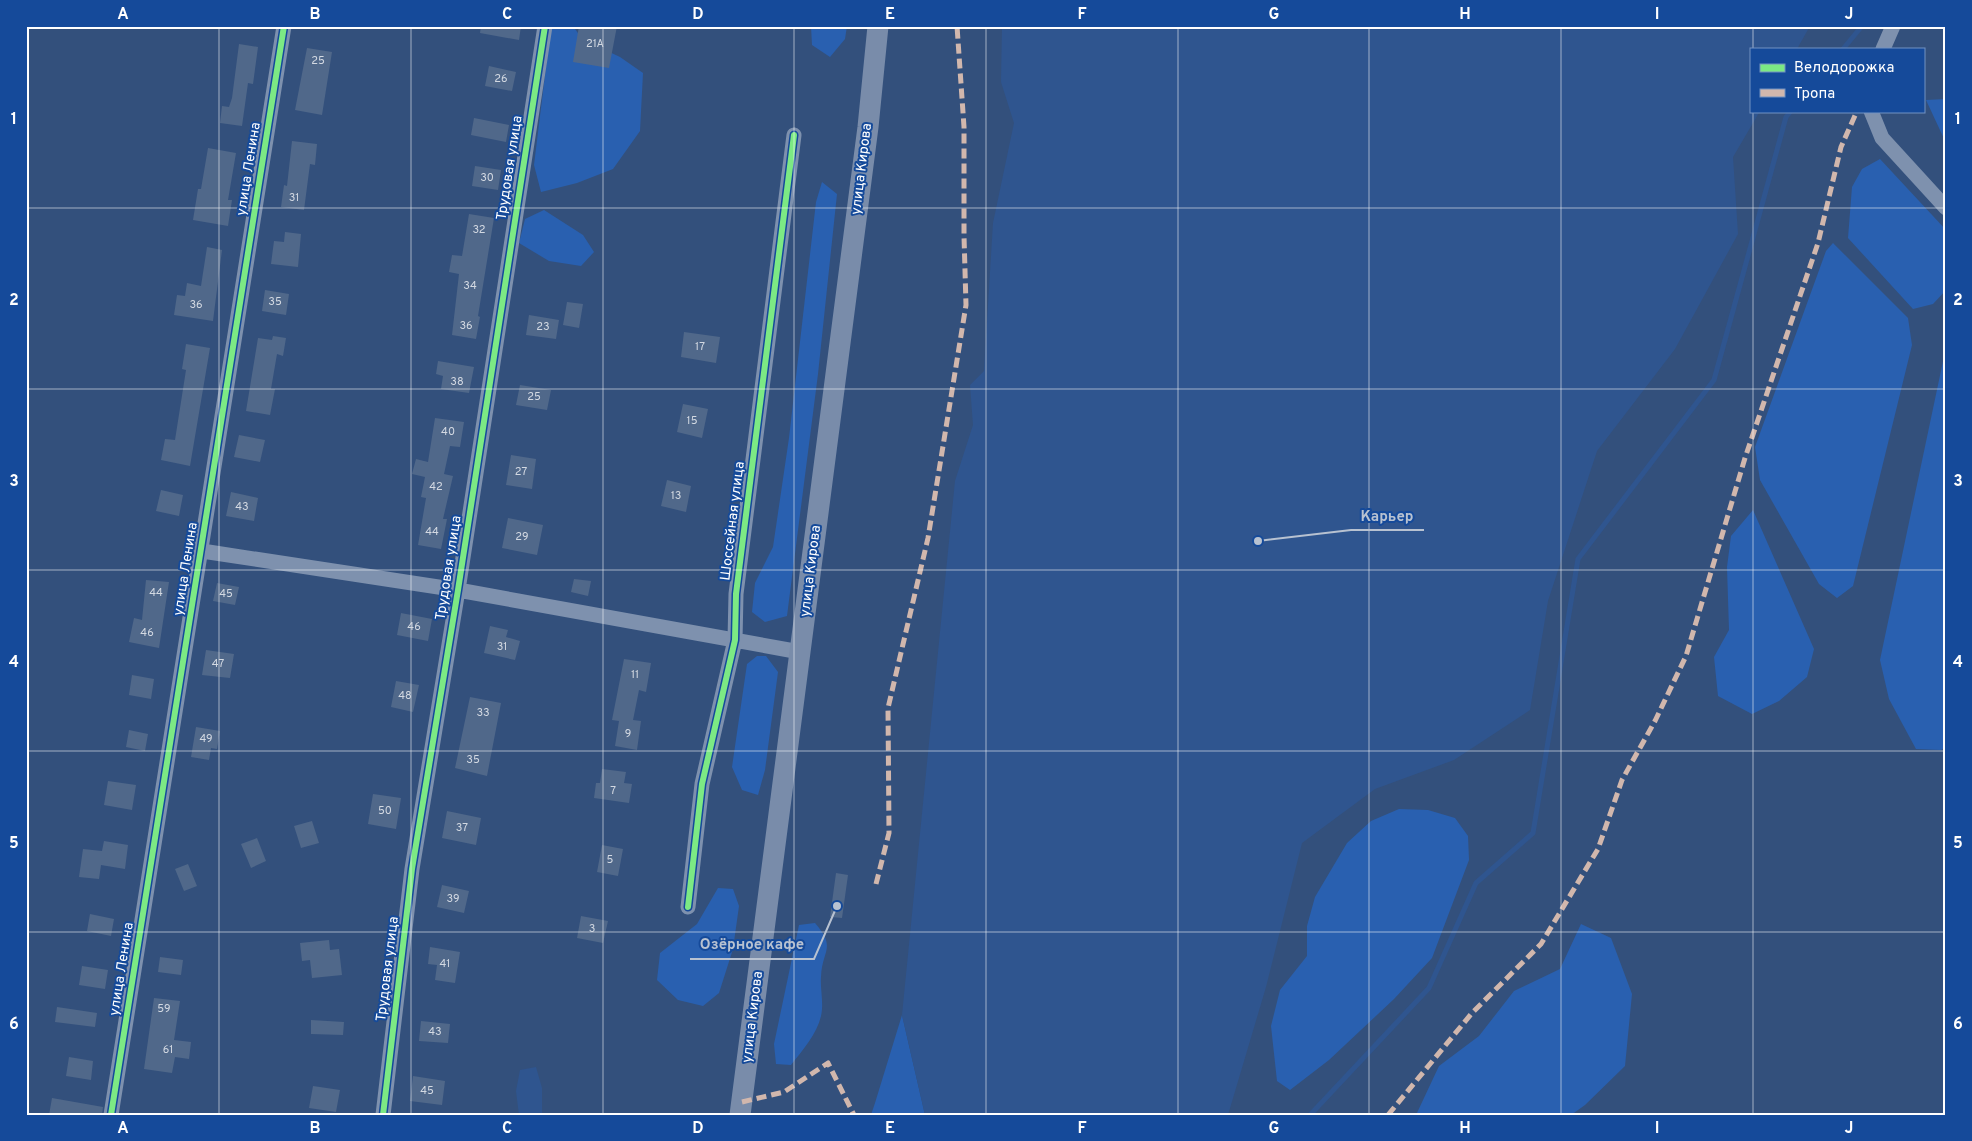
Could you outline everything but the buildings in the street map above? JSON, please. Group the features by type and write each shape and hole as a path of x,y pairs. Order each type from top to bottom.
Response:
{"main road":[{"name":"улица Кирова","path":"740,1115 868,127 878,26"}],"street":[{"name":"улица Ленина","path":"112,1115 284,26"},
{"name":"Трудовая улица","path":"383,1115 412,868 458,590 545,26"},
{"path":"1883,48 1893,26"},
{"path":"1872,112 1882,138 1946,208"},
{"name":"Шоссейная улица","path":"688,907 702,784 736,640 736,594 794,135"},
{"path":"202,551 458,590 800,652"}],"shaded area":[{"path":"551,26 573,26 582,39 620,57 643,73 640,131 613,169 577,183 541,192 534,165"},
{"path":"811,26 847,26 845,39 830,57 812,45"},
{"path":"1002,26 1810,26 1798,48 1750,48 1750,112 1759,112 1733,157 1738,234 1675,349 1597,451 1548,601 1530,710 1454,760 1375,789 1302,843 1266,987 1228,1115 925,1115 902,1015 955,481 973,425 970,385 984,371 993,223 1014,123 1001,82"},
{"path":"1946,99 1946,143 1926,100"},
{"path":"1880,159 1946,230 1946,290 1933,304 1913,309 1848,238 1852,187 1862,169"},
{"path":"822,182 837,194 818,374 787,616 765,622 752,612 755,583 773,547 789,438 816,202"},
{"path":"544,210 583,235 594,252 581,266 549,261 519,243 525,219"},
{"path":"1833,243 1908,318 1912,345 1853,586 1837,598 1819,584 1760,480 1755,447 1826,251"},
{"path":"1946,347 1946,747 1941,750 1916,749 1889,699 1880,660"},
{"path":"1753,510 1814,649 1807,677 1779,701 1752,714 1718,696 1714,657 1729,630 1727,567 1731,536"},
{"path":"757,656 766,656 778,672 765,770 758,795 742,790 732,767 747,664"},
{"path":"1399,809 1428,810 1455,818 1468,836 1469,860 1432,958 1394,999 1329,1060 1290,1090 1277,1081 1271,1026 1280,990 1307,956 1307,926 1315,897 1347,843 1371,821"},
{"path":"718,888 733,889 739,906 733,949 719,993 703,1006 678,1000 657,980 660,953 697,924"},
{"path":"815,923 822,931 827,944 821,977 821,1016 813,1036 791,1065 776,1064 774,1044 799,925"},
{"path":"1581,924 1611,938 1632,994 1625,1066 1585,1105 1571,1115 1416,1115 1439,1066 1479,1036 1514,991 1560,969"},
{"path":"902,1015 925,1115 871,1115 875,1103"},
{"path":"536,1067 542,1088 542,1115 519,1115 516,1091 520,1070"}],"waterway":[{"path":"1844,48 1862,26"},
{"path":"1310,1115 1429,988 1476,883 1533,833 1578,559 1714,380 1786,117 1790,112"}],"marked path":[{"path":"876,884 889,833 888,708 928,538 966,305 964,127 957,26"},
{"path":"1388,1115 1472,1013 1541,944 1598,849 1622,780 1655,721 1686,656 1745,458 1818,243 1841,147 1857,112"},
{"path":"742,1102 784,1092 828,1063 854,1115"}],"cycle path":[{"path":"111,1115 284,26"},
{"path":"383,1115 412,869 458,590 545,26"},
{"path":"688,907 702,784 735,640 736,594 794,135"}],"place":[{"name":"Карьер","path":"1258,541"},
{"name":"Озёрное кафе","path":"837,906"}]}
